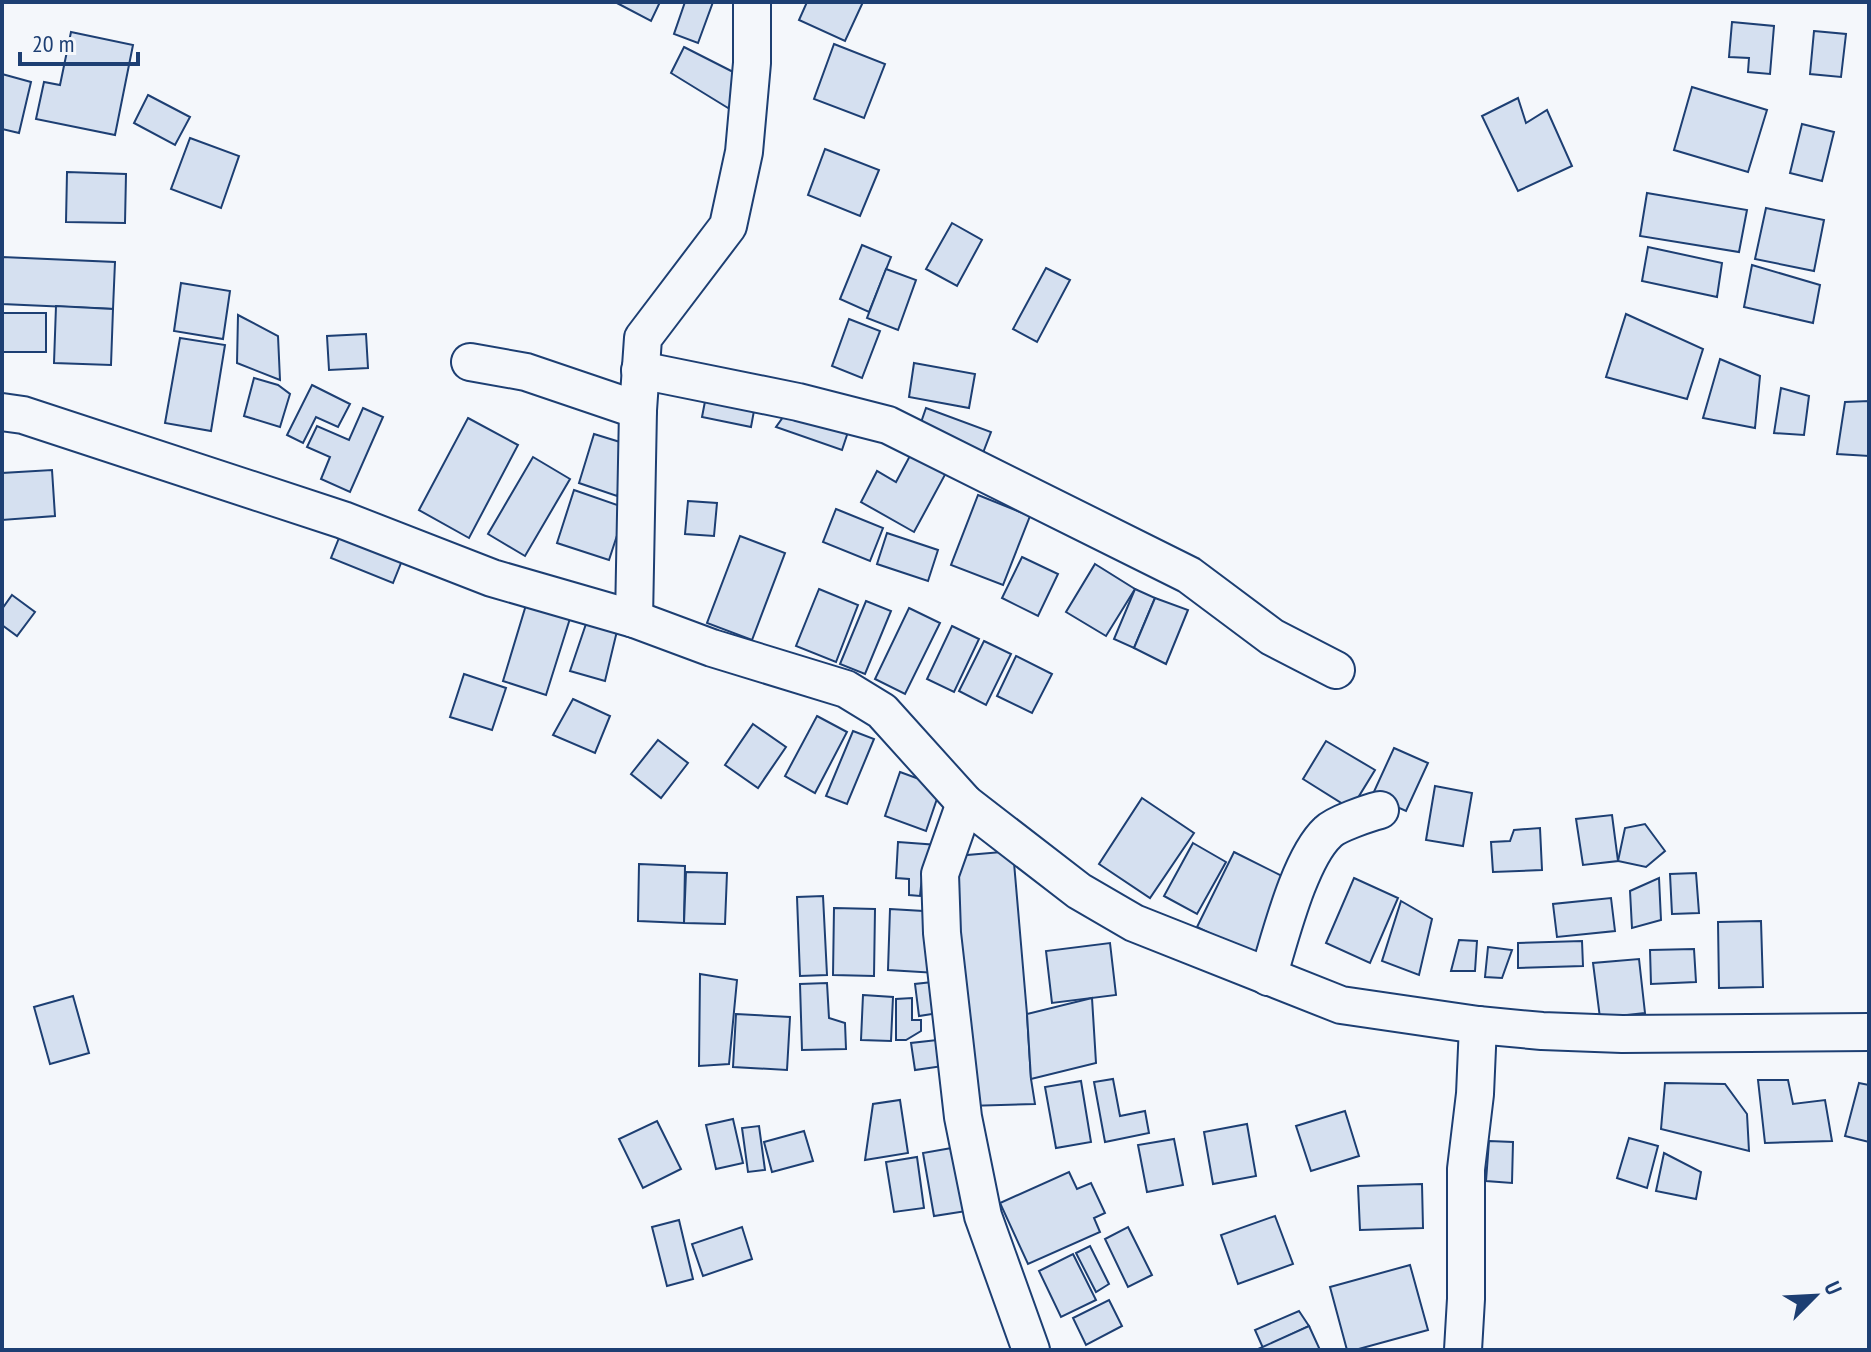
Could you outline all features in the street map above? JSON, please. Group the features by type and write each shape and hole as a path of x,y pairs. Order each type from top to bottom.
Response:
{"street":[{"path":"634,619 638,410 643,338 728,226 744,152 752,63 752,2"},
{"path":"470,362 526,372 638,410"},
{"path":"640,370 798,402 888,425 1189,575 1272,637 1336,670"},
{"path":"2,412 23,415 343,520 492,578 634,619 712,648 846,689 882,711 965,803 1079,891 1134,923 1341,1005 1542,1031 1622,1034 1869,1032"},
{"path":"965,803 940,874 942,933 963,1117 983,1216 1031,1350"},
{"path":"1268,977 1299,879 1313,852 1329,831 1380,810"},
{"path":"1463,1350 1466,1169 1475,1094 1478,1025"}],"building":[{"path":"615,2 660,2 651,21"},
{"path":"685,2 713,2 698,43 674,34"},
{"path":"807,2 863,2 845,41 799,20"},
{"path":"1732,22 1774,26 1770,74 1748,72 1749,58 1729,57"},
{"path":"1814,31 1846,34 1841,77 1810,74"},
{"path":"71,32 133,45 115,135 36,119 44,82 60,85"},
{"path":"834,44 885,64 864,118 814,99"},
{"path":"684,47 747,79 728,108 671,73"},
{"path":"2,74 31,82 19,133 2,129"},
{"path":"1692,87 1767,110 1748,172 1674,150"},
{"path":"148,95 190,117 175,145 134,123"},
{"path":"1518,98 1526,123 1547,110 1572,166 1518,191 1482,116"},
{"path":"1802,124 1834,132 1822,181 1790,173"},
{"path":"190,138 239,156 221,208 171,189"},
{"path":"825,149 879,170 860,216 808,195"},
{"path":"67,172 126,174 125,223 66,222"},
{"path":"1647,193 1747,210 1739,252 1640,236"},
{"path":"1766,208 1824,220 1814,271 1755,259"},
{"path":"952,223 982,240 957,286 926,269"},
{"path":"862,245 891,257 869,312 840,299"},
{"path":"1648,247 1722,263 1717,297 1642,281"},
{"path":"2,257 115,262 113,309 2,304"},
{"path":"1752,265 1820,285 1813,323 1744,307"},
{"path":"1046,268 1070,280 1037,342 1013,329"},
{"path":"886,269 916,280 898,330 867,318"},
{"path":"181,283 230,291 223,339 174,331"},
{"path":"56,306 113,309 111,365 54,363"},
{"path":"2,313 46,313 46,352 2,352"},
{"path":"1626,314 1703,349 1687,399 1606,377"},
{"path":"238,315 278,336 280,380 237,363"},
{"path":"849,319 880,331 862,378 832,366"},
{"path":"366,334 368,368 329,370 327,336"},
{"path":"180,338 225,345 211,431 165,423"},
{"path":"1720,359 1760,376 1755,428 1703,418"},
{"path":"914,363 975,374 969,408 909,397"},
{"path":"254,378 278,385 290,394 280,427 244,416"},
{"path":"312,385 350,404 338,427 316,417 303,443 287,435"},
{"path":"1781,388 1809,396 1804,435 1774,433"},
{"path":"707,391 756,400 751,427 702,417"},
{"path":"1869,401 1869,456 1837,454 1845,402"},
{"path":"791,406 850,426 842,450 776,427"},
{"path":"363,408 383,417 350,492 321,479 330,457 307,447 317,426 349,440"},
{"path":"926,408 991,432 981,458 917,434"},
{"path":"468,418 518,445 469,538 419,510"},
{"path":"594,434 633,446 617,496 579,483"},
{"path":"912,452 947,471 914,532 861,502 877,471 896,482"},
{"path":"533,457 570,479 525,556 488,534"},
{"path":"52,470 55,516 2,520 2,473"},
{"path":"574,490 626,508 609,560 557,543"},
{"path":"978,495 1030,516 1003,585 951,565"},
{"path":"688,501 717,503 714,536 685,534"},
{"path":"836,509 883,528 870,561 823,542"},
{"path":"343,528 405,553 393,583 331,558"},
{"path":"887,533 938,550 928,581 877,564"},
{"path":"740,536 785,553 752,640 707,623"},
{"path":"1022,557 1058,574 1038,616 1002,598"},
{"path":"1095,564 1135,589 1106,636 1066,612"},
{"path":"819,589 858,605 836,662 796,646"},
{"path":"1135,589 1155,598 1134,648 1114,639"},
{"path":"12,595 35,612 17,636 2,625 2,609"},
{"path":"529,595 573,609 546,695 503,681"},
{"path":"1155,598 1188,610 1166,664 1134,648"},
{"path":"866,601 891,611 865,674 840,664"},
{"path":"909,608 940,623 905,694 875,679"},
{"path":"587,621 617,631 605,681 570,671"},
{"path":"952,626 979,639 954,692 927,679"},
{"path":"984,641 1011,654 986,705 959,691"},
{"path":"1016,656 1052,674 1032,713 997,696"},
{"path":"464,674 506,688 492,730 450,717"},
{"path":"573,699 610,716 595,753 553,735"},
{"path":"817,716 847,732 815,793 785,776"},
{"path":"753,724 786,747 758,788 725,765"},
{"path":"853,731 874,739 847,804 826,796"},
{"path":"658,740 688,763 661,798 631,774"},
{"path":"1326,741 1375,770 1351,809 1303,779"},
{"path":"1394,748 1428,763 1406,811 1372,796"},
{"path":"900,772 941,787 926,831 885,816"},
{"path":"1435,786 1472,793 1463,846 1426,840"},
{"path":"1142,798 1194,833 1150,898 1099,864"},
{"path":"1612,815 1618,861 1583,865 1576,819"},
{"path":"1645,824 1665,851 1646,867 1618,861 1625,828"},
{"path":"1540,828 1542,870 1493,872 1491,842 1510,841 1514,830"},
{"path":"898,842 938,845 936,877 922,877 920,896 909,895 909,879 896,878"},
{"path":"1193,843 1226,862 1197,914 1164,896"},
{"path":"1013,851 1035,1104 967,1106 941,890 959,888 956,856"},
{"path":"1234,852 1292,881 1254,955 1197,927"},
{"path":"639,864 685,866 684,923 638,921"},
{"path":"686,872 727,873 725,924 684,923"},
{"path":"1696,873 1699,913 1672,914 1670,874"},
{"path":"1354,878 1398,898 1370,963 1326,943"},
{"path":"1659,878 1661,920 1632,928 1630,891"},
{"path":"823,896 827,975 800,976 797,897"},
{"path":"1611,898 1615,931 1557,937 1553,904"},
{"path":"1401,901 1432,919 1419,975 1382,961"},
{"path":"834,908 875,909 874,976 833,975"},
{"path":"890,909 940,912 937,973 888,970"},
{"path":"1761,921 1763,987 1719,988 1718,922"},
{"path":"1459,940 1477,941 1475,971 1451,971"},
{"path":"1582,941 1583,966 1518,968 1518,943"},
{"path":"1110,943 1116,995 1052,1003 1046,951"},
{"path":"1488,947 1512,950 1502,978 1485,977"},
{"path":"1694,949 1696,982 1651,984 1650,950"},
{"path":"1639,959 1645,1013 1600,1018 1593,963"},
{"path":"700,974 737,980 729,1064 699,1066"},
{"path":"941,981 945,1012 919,1016 915,984"},
{"path":"827,983 829,1018 845,1023 846,1049 802,1050 800,984"},
{"path":"863,995 893,997 891,1041 861,1040"},
{"path":"73,996 89,1053 50,1064 34,1007"},
{"path":"912,998 912,1020 921,1020 921,1031 906,1040 896,1040 896,999"},
{"path":"1092,998 1096,1063 1031,1079 1027,1014"},
{"path":"736,1014 790,1017 787,1070 733,1067"},
{"path":"946,1039 950,1065 915,1070 911,1043"},
{"path":"1113,1079 1120,1116 1145,1111 1149,1133 1105,1142 1094,1082"},
{"path":"1758,1080 1788,1080 1793,1104 1825,1100 1832,1141 1765,1143"},
{"path":"1081,1081 1091,1142 1056,1148 1045,1087"},
{"path":"1665,1083 1725,1084 1747,1114 1749,1151 1661,1129"},
{"path":"1859,1083 1869,1085 1869,1142 1845,1136"},
{"path":"900,1100 908,1153 865,1160 873,1104"},
{"path":"1345,1111 1359,1156 1311,1171 1296,1126"},
{"path":"733,1119 743,1163 716,1169 706,1125"},
{"path":"657,1121 681,1169 643,1188 619,1139"},
{"path":"1247,1124 1256,1176 1213,1184 1204,1132"},
{"path":"759,1126 765,1170 748,1172 742,1128"},
{"path":"804,1131 813,1161 772,1172 764,1142"},
{"path":"1629,1138 1658,1146 1647,1188 1617,1178"},
{"path":"1174,1139 1183,1185 1147,1192 1138,1145"},
{"path":"1489,1141 1513,1142 1512,1183 1486,1181"},
{"path":"963,1146 973,1210 934,1216 923,1153"},
{"path":"1664,1153 1701,1172 1696,1199 1656,1191"},
{"path":"917,1157 924,1208 894,1212 886,1162"},
{"path":"1069,1172 1077,1189 1091,1183 1105,1213 1094,1218 1100,1232 1028,1264 1000,1203"},
{"path":"1422,1184 1423,1228 1360,1230 1358,1186"},
{"path":"1275,1216 1293,1264 1238,1284 1221,1235"},
{"path":"679,1220 693,1279 667,1286 652,1227"},
{"path":"742,1227 752,1259 703,1276 692,1244"},
{"path":"1128,1227 1152,1275 1128,1287 1105,1239"},
{"path":"1090,1246 1109,1284 1096,1292 1076,1253"},
{"path":"1073,1254 1096,1300 1061,1317 1039,1271"},
{"path":"1410,1265 1428,1330 1347,1350 1330,1287"},
{"path":"1109,1300 1122,1326 1086,1345 1073,1318"},
{"path":"1299,1311 1309,1326 1263,1348 1255,1330"},
{"path":"1309,1326 1320,1350 1256,1350"}]}
